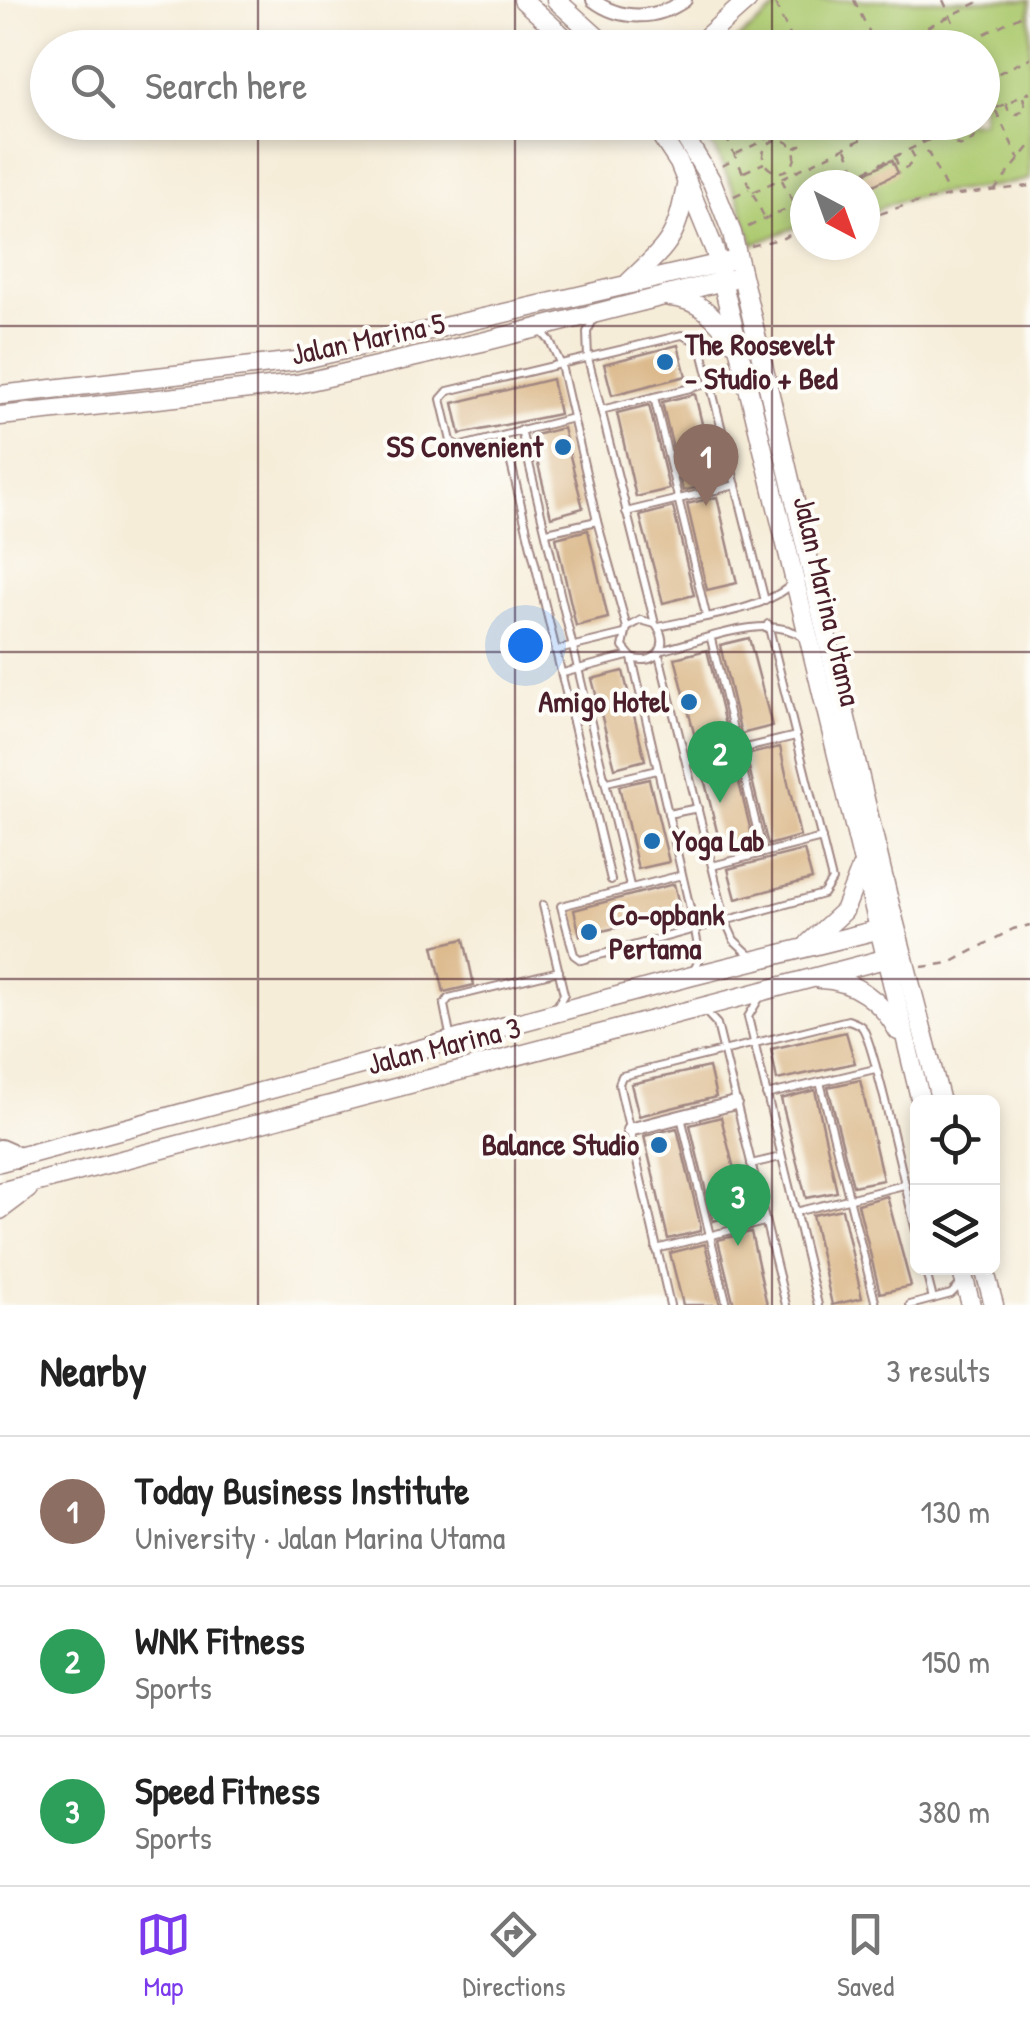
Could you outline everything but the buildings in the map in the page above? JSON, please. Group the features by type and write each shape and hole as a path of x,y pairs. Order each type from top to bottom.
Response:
{"street":[{"path":"523,0 556,30"},
{"path":"556,0 591,30"},
{"path":"595,0 616,14 643,16 676,7 685,0"},
{"path":"714,30 748,0"},
{"name":"Jalan Marina Utama","path":"663,140 688,181 720,272 862,867 886,927"},
{"name":"Jalan Marina Utama","path":"689,140 712,182 743,260 919,1095"},
{"path":"628,283 670,243 680,220 688,181"},
{"name":"Jalan Marina 5","path":"0,416 298,384 660,297 743,260"},
{"name":"Jalan Marina 5","path":"0,394 296,361 454,327 628,283 720,272"},
{"path":"660,297 681,298 704,309 738,349"},
{"path":"805,947 844,911 862,867"},
{"name":"Jalan Marina 3","path":"5,1156 886,927"},
{"name":"Jalan Marina Utama","path":"893,956 939,1095"},
{"name":"Jalan Marina 3","path":"0,1192 893,956"},
{"path":"812,978 835,979 866,993 891,1017 908,1049"},
{"path":"629,1130 735,1103"},
{"path":"0,1210 46,1178"},
{"path":"962,1275 971,1305"},
{"path":"986,1275 994,1305"}],"lane":[{"path":"596,314 587,332 588,358 626,512 657,626 664,638 660,652 712,866 734,940 756,959"},
{"path":"538,328 550,341 561,364 625,631 623,647 630,657 695,930 700,958 692,976"},
{"path":"573,418 458,447 454,446 441,399 448,391 688,336 700,343 764,601"},
{"path":"602,410 711,383"},
{"path":"654,397 706,615"},
{"path":"521,430 630,886"},
{"path":"508,450 611,880"},
{"path":"626,512 736,485"},
{"path":"547,532 597,521"},
{"path":"558,650 625,631 641,620 657,626 764,601 782,594 795,580"},
{"path":"563,673 630,657 646,662 660,652 768,624 790,628 808,641"},
{"path":"682,875 561,906 577,959 822,894 832,880 768,624"},
{"path":"711,638 763,853"},
{"path":"687,762 796,736"},
{"path":"607,782 657,770"},
{"path":"668,814 698,808"},
{"path":"712,866 822,838"},
{"path":"544,905 564,994 552,1013"},
{"path":"451,1040 444,1005 448,998 559,971"},
{"path":"763,992 748,1017 818,1305"},
{"path":"564,994 583,1005"},
{"path":"702,1008 717,1024 786,1305"},
{"path":"670,1305 619,1084 622,1076 848,1020 864,1030 910,1209"},
{"path":"766,1095 875,1069"},
{"path":"820,1082 876,1305"},
{"path":"681,1117 726,1305"},
{"path":"750,1164 781,1156"},
{"path":"795,1212 904,1185"},
{"path":"656,1249 764,1222"},
{"path":"927,1275 932,1299"},
{"path":"910,1305 951,1294 961,1275"}],"path":[{"path":"854,0 868,30"},
{"path":"943,0 957,30"},
{"path":"921,30 983,0"},
{"path":"775,4 787,30"},
{"path":"992,30 1030,11"},
{"path":"1000,73 1030,58"},
{"path":"1000,107 1030,92"},
{"path":"1006,104 1012,114 1022,113 1026,105 1022,96"},
{"path":"1000,119 1020,159"},
{"path":"728,140 766,219"},
{"path":"720,166 768,140"},
{"path":"780,140 793,149 794,160 784,171 774,172 764,163 763,152 770,143 780,140"},
{"path":"734,196 861,140"},
{"path":"923,140 949,196"},
{"path":"866,170 931,140"},
{"path":"951,140 953,144 966,146 972,140"},
{"path":"793,149 807,142"},
{"path":"993,192 1030,146"},
{"path":"845,148 856,170"},
{"path":"894,157 898,166 907,168 915,158 910,150"},
{"path":"743,173 764,163"},
{"path":"782,178 790,196"},
{"path":"880,214 949,196 1030,186"},
{"path":"746,228 790,207"},
{"path":"743,260 790,235"},
{"path":"922,967 950,964 1012,929 1030,925"}],"green space":[{"path":"787,0 1030,0 1030,179 924,196 880,209 880,170 790,170 790,230 753,244 739,201 708,140 1000,140 1000,30 749,30"}],"place":[{"name":"The Roosevelt - Studio + Bed","path":"665,362"},
{"name":"SS Convenient","path":"563,447"},
{"name":"Today Business Institute","path":"706,506"},
{"name":"Amigo Hotel","path":"689,702"},
{"name":"WNK Fitness","path":"720,803"},
{"name":"Yoga Lab","path":"652,841"},
{"name":"Co-opbank Pertama","path":"589,932"},
{"name":"Balance Studio","path":"659,1145"},
{"name":"Speed Fitness","path":"738,1246"}]}
